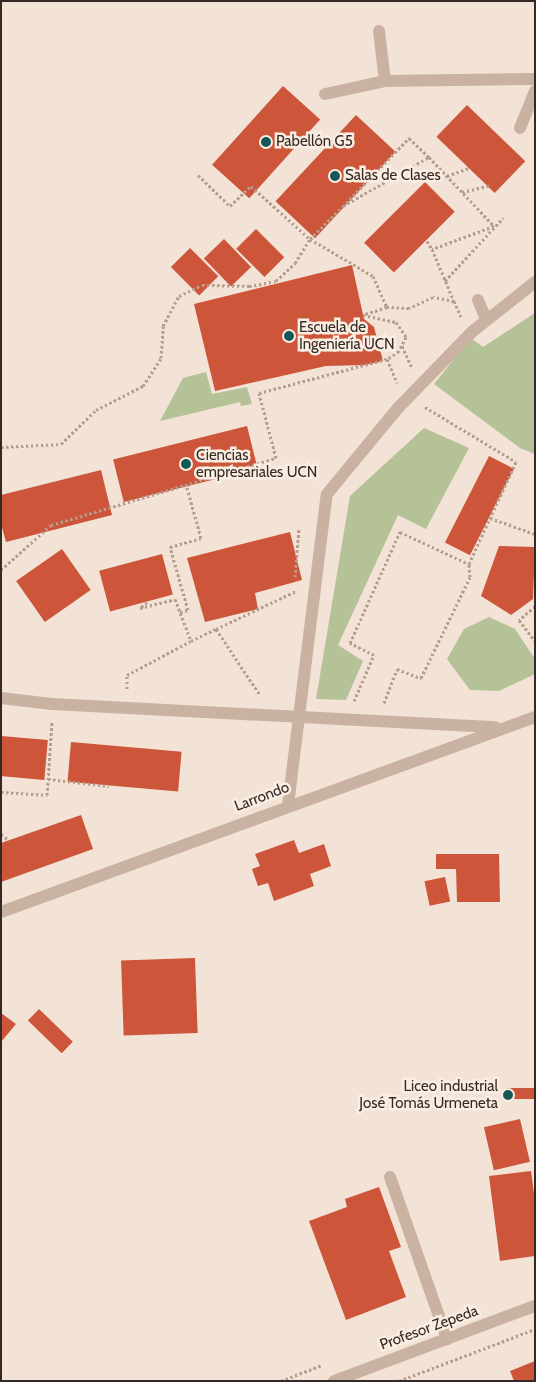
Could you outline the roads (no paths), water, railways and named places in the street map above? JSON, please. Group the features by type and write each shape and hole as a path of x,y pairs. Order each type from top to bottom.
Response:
{"street":[{"path":"379,31 385,81"},
{"path":"325,94 385,81 535,79"},
{"path":"520,128 535,92"},
{"path":"288,805 300,716 323,506 330,489 398,408 486,319 535,282"},
{"path":"478,300 486,319"},
{"path":"1,698 52,704 501,727"},
{"name":"Larrondo","path":"1,912 501,727 535,717"},
{"path":"390,1177 447,1339"},
{"name":"Profesor Zepeda","path":"334,1381 535,1306"}],"place":[{"name":"Pabellón G5","path":"266,142"},
{"name":"Salas de Clases","path":"335,176"},
{"name":"Escuela de Ingeniería UCN","path":"289,336"},
{"name":"Ciencias empresariales UCN","path":"186,464"},
{"name":"Liceo industrial José Tomás Urmeneta","path":"508,1095"}]}
